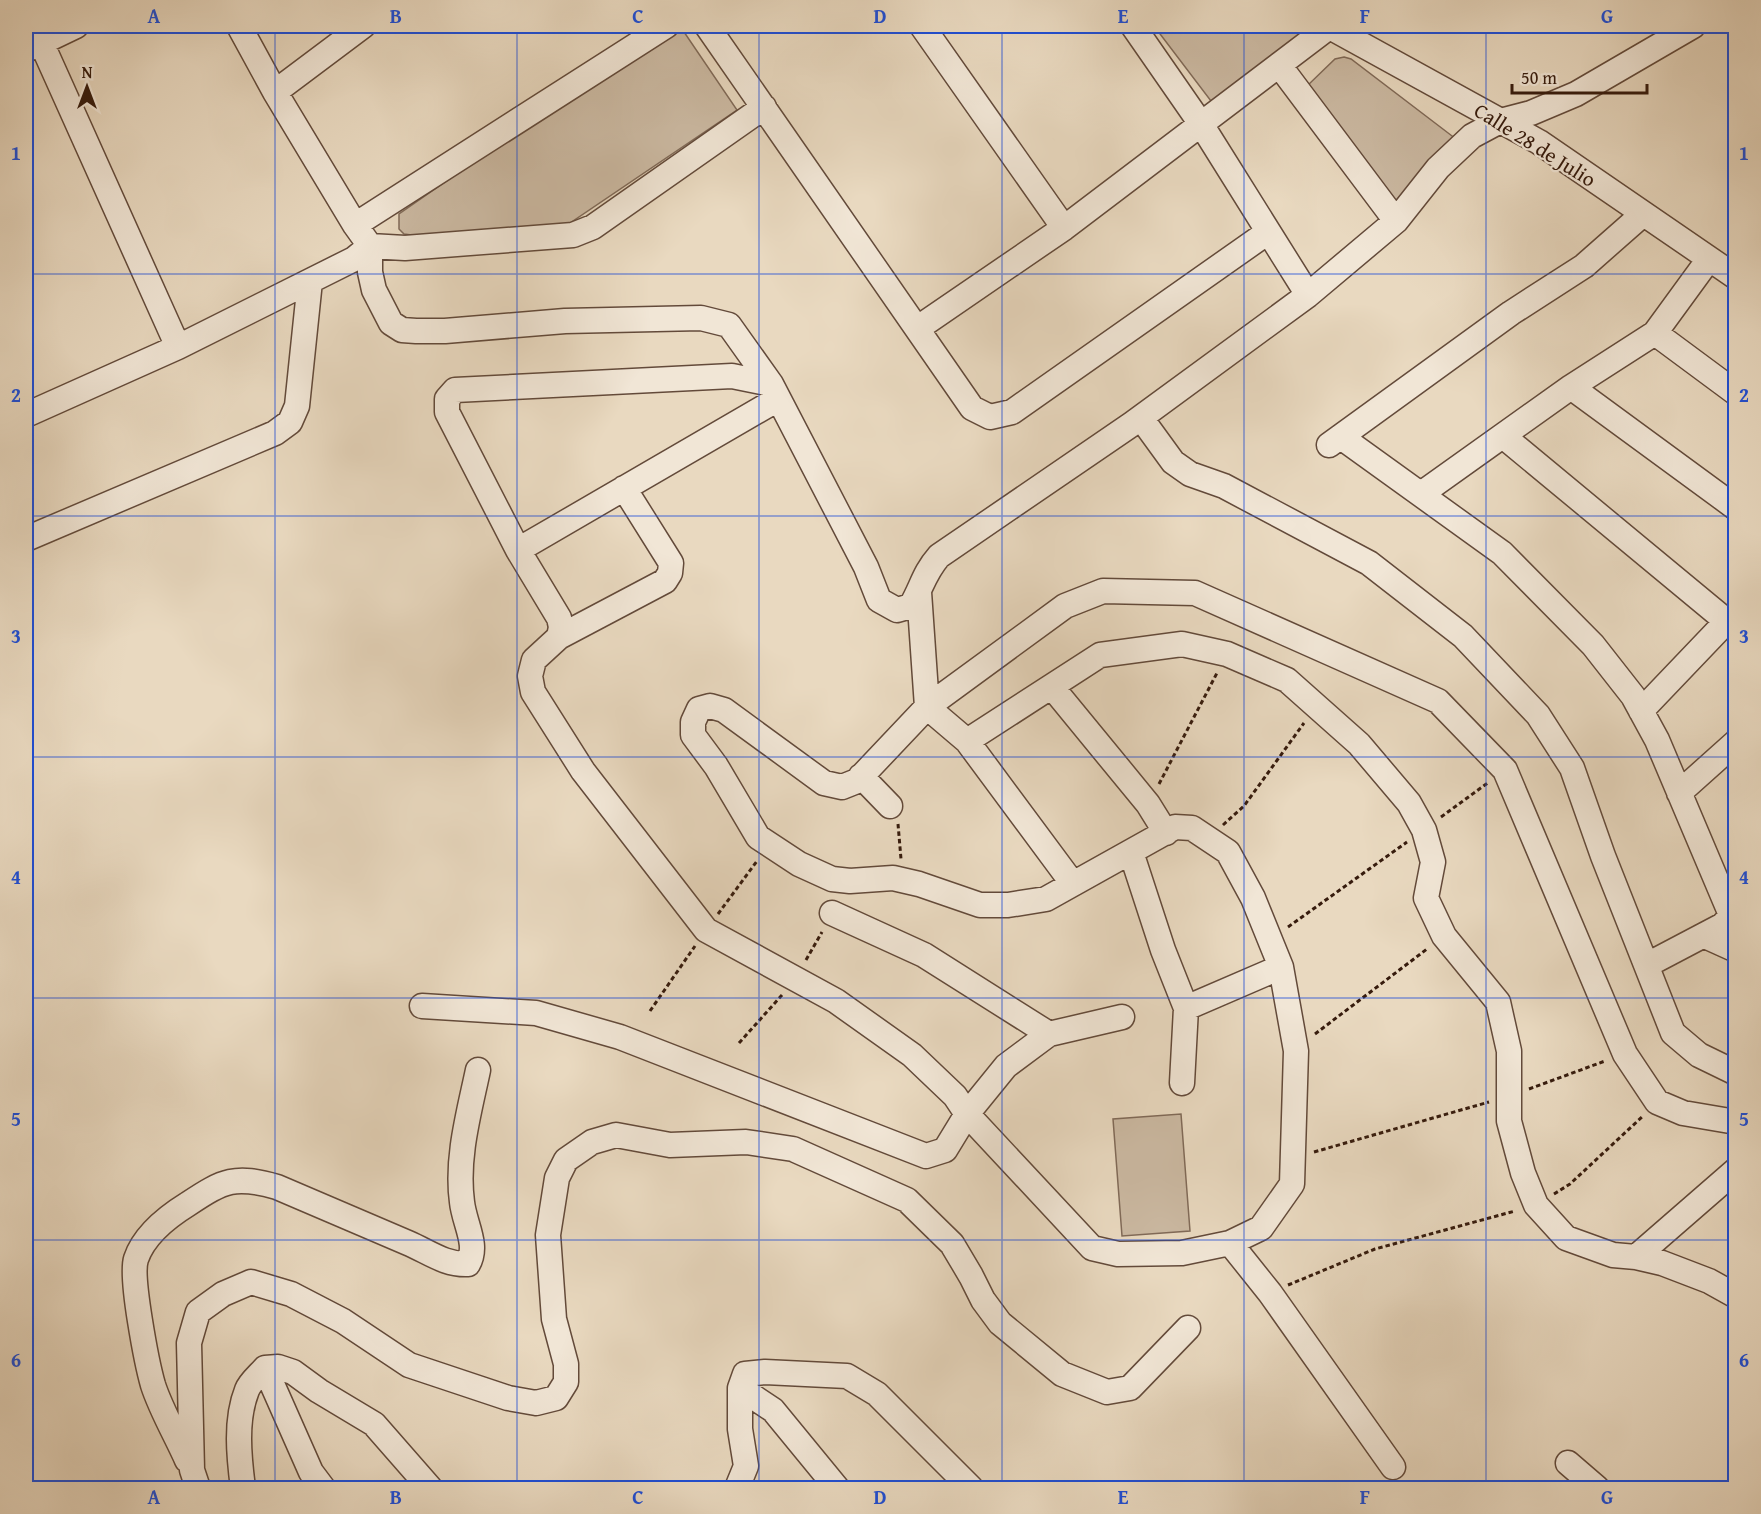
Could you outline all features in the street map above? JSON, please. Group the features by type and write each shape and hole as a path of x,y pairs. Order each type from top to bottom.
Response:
{"street":[{"path":"76,26 33,46 178,347"},
{"path":"239,26 275,92 370,246 370,272 374,290 391,323 402,330 416,332 565,321 701,318 729,325 774,391 866,567 879,600 897,610 911,606 927,569 939,556 1141,418 1308,295 1396,221 1438,168 1472,136 1500,121 1531,113 1576,94 1693,26"},
{"path":"275,92 363,26"},
{"path":"355,225 666,26"},
{"path":"707,26 972,408 990,417 1012,412 1268,232"},
{"path":"922,26 1064,228"},
{"path":"1133,26 1201,124 1308,295"},
{"path":"918,328 1064,228 1328,26"},
{"name":"Calle 28 de Julio","path":"1328,26 1539,142 1736,277"},
{"path":"1279,65 1396,221"},
{"path":"26,415 178,347 354,259 370,246 405,248 573,235 593,227 764,107"},
{"path":"1643,214 1584,266 1511,313 1335,441 1421,494 1502,552 1593,645 1633,696 1657,740 1679,793 1728,884 1730,917 1723,925 1705,936 1647,965"},
{"path":"1421,494 1571,387 1655,333 1709,259"},
{"path":"26,539 274,433 291,422 297,406 310,280"},
{"path":"1655,333 1736,393"},
{"path":"559,637 561,627 558,618 518,550 447,412 447,399 455,390 732,376 774,391"},
{"path":"1571,387 1736,508"},
{"path":"518,550 624,488 774,391"},
{"path":"1141,418 1173,462 1190,474 1224,486 1369,563 1462,636 1538,715 1572,768 1673,1033 1699,1055 1736,1073"},
{"path":"1503,436 1731,626 1641,711"},
{"path":"624,488 671,563 670,573 665,581 559,637 534,660 530,676 533,692 583,771 706,930 836,1001 912,1055 955,1096 967,1114 1092,1248 1118,1254 1182,1253 1230,1243 1262,1228 1292,1184 1296,1051 1281,967 1254,898 1228,852 1192,828 1175,827 1046,899 1008,905 980,905 893,878 850,881 832,879 799,864 758,837 716,766 693,735 693,722 699,709 710,706 724,710 824,783 842,787 857,781 927,707 1065,606 1103,591 1194,593 1438,701 1505,770 1625,1054 1657,1102 1683,1113 1736,1122"},
{"path":"919,592 927,707 967,741 1073,884"},
{"path":"967,741 1100,655 1182,644 1227,654 1287,680 1359,744 1409,803 1424,830 1433,862 1426,898 1444,936 1498,1002 1509,1051 1509,1121 1523,1173 1536,1205 1566,1238 1613,1256 1636,1257 1671,1266 1709,1281 1736,1296"},
{"path":"1052,687 1148,804 1166,832"},
{"path":"1679,793 1736,742"},
{"path":"861,776 890,806"},
{"path":"1131,852 1163,950 1186,1008 1182,1083"},
{"path":"832,913 924,955 1049,1034"},
{"path":"1705,936 1736,950"},
{"path":"1186,1008 1281,967"},
{"path":"422,1006 536,1013 620,1037 927,1156 945,1150 967,1114 1006,1066 1049,1034 1122,1017"},
{"path":"195,1479 154,1386 136,1296 135,1261 144,1243 159,1226 183,1207 222,1184 237,1180 255,1181 277,1187 419,1247 446,1262 468,1264 473,1249 462,1204 460,1176 466,1123 478,1070"},
{"path":"195,1479 189,1343 198,1312 223,1294 251,1282 291,1294 343,1321 409,1365 507,1398 536,1403 556,1398 566,1382 566,1364 554,1319 548,1235 557,1178 566,1160 592,1142 616,1135 670,1145 746,1142 793,1149 907,1200 952,1244 982,1300 1000,1323 1062,1374 1107,1392 1130,1388 1188,1328"},
{"path":"1636,1257 1736,1170"},
{"path":"1230,1243 1270,1293 1393,1467"},
{"path":"243,1488 240,1466 240,1426 247,1388 265,1368 278,1367 293,1372 318,1391 374,1424 430,1488"},
{"path":"265,1368 311,1472 323,1488"},
{"path":"737,1488 746,1466 740,1430 740,1388 746,1374 765,1372 847,1376 877,1394 971,1488"},
{"path":"740,1388 773,1410 837,1488"},
{"path":"1568,1463 1597,1488"}],"path":[{"path":"1148,804 1227,654"},
{"path":"1208,839 1244,806 1316,705"},
{"path":"1271,939 1505,770"},
{"path":"890,806 897,820 904,880"},
{"path":"1296,1051 1321,1028 1444,936"},
{"path":"1294,1158 1508,1096 1625,1054"},
{"path":"1270,1293 1375,1250 1536,1205 1570,1184 1657,1102"}],"shaded area":[{"path":"669,26 680,26 737,110 567,225 419,236 404,234 399,229 399,214"},
{"path":"1154,26 1297,26 1303,35 1214,105"},
{"path":"1344,57 1351,59 1456,139 1396,204 1308,85 1335,59"},
{"path":"1181,1114 1190,1231 1122,1236 1113,1119"}]}
